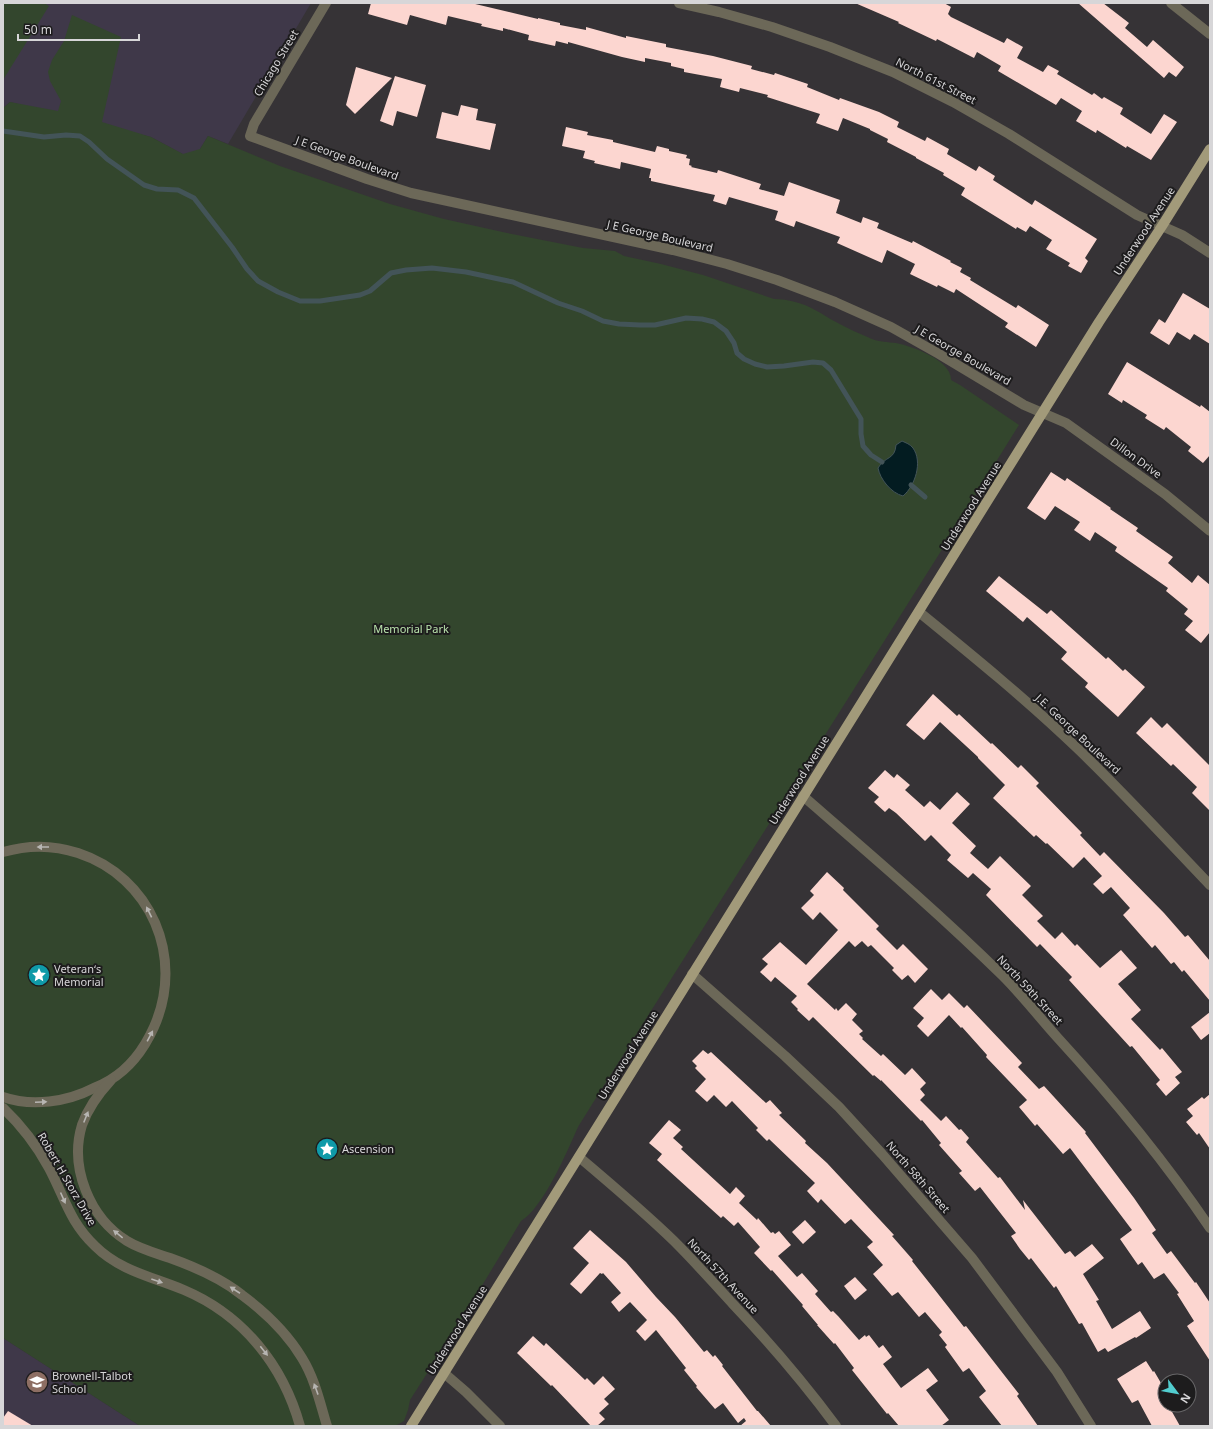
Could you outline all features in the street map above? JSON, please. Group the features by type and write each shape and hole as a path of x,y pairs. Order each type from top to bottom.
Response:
{"main road":[{"name":"Underwood Avenue","path":"411,1426 1099,322 1210,149"}],"street":[{"name":"Chicago Street","path":"250,136 254,124 326,3"},
{"name":"North 61st Street","path":"679,3 719,12 772,27 830,47 893,72 953,102 1009,134 1137,215 1182,235 1210,253"},
{"path":"1171,3 1210,34"},
{"name":"J E George Boulevard","path":"250,136 367,179 411,193 673,250 727,264 777,280 835,302 891,328 939,354 1024,405 1043,413"},
{"name":"Dillon Drive","path":"1043,413 1066,423 1165,494 1210,531"},
{"name":"J.E. George Boulevard","path":"919,612 1007,686 1076,747 1128,798 1210,885"},
{"name":"North 59th Street","path":"803,796 900,879 967,940 1004,978 1091,1074 1152,1149 1210,1228"},
{"name":"Robert H Storz Drive","path":"3,852 25,848 49,847 70,850 89,857 107,866 132,887 146,905 159,932 165,954 166,974 164,997 159,1016 150,1036 139,1053 99,1094 89,1110 82,1126 79,1144 79,1161 88,1198 97,1212 127,1241 152,1252 192,1266 210,1275 241,1293 266,1315 278,1327 302,1358 316,1389 327,1426"},
{"name":"North 58th Street","path":"692,974 785,1056 839,1107 882,1154 972,1258 1057,1372 1091,1426"},
{"name":"Robert H Storz Drive","path":"3,1097 33,1102 54,1101 82,1094 111,1080"},
{"name":"Robert H Storz Drive","path":"3,1108 20,1125 33,1142 50,1169 73,1220 95,1247 108,1258 126,1268 141,1275 184,1290 213,1305 241,1326 266,1354 283,1381 290,1396 300,1426"},
{"name":"North 57th Avenue","path":"579,1157 638,1207 705,1272 814,1396 836,1426"},
{"path":"444,1373 466,1392 500,1426"}],"shaded area":[{"path":"3,3 311,3 228,144 208,136 197,154 188,157 151,137 10,102 3,108"},
{"name":"Brownell-Talbot School","path":"3,1338 140,1426 3,1426"}],"green space":[{"path":"3,3 44,3 49,6 3,80"},
{"name":"Memorial Park","path":"72,15 121,37 102,122 151,137 183,154 200,149 208,136 280,166 390,204 444,219 507,233 583,248 615,251 624,256 703,275 774,299 800,303 872,339 896,343 930,355 945,366 950,373 951,380 1019,425 971,502 969,513 964,523 948,540 581,1122 546,1192 538,1204 521,1221 460,1322 410,1400 404,1421 395,1426 140,1426 3,1338 3,108 10,102 58,111 61,101 50,81 48,72 52,60 64,41"}],"water":[{"path":"902,441 913,448 917,460 914,480 903,496 890,489 881,477 878,468 884,461 892,456 896,445"}],"building":[{"path":"371,3 471,3 560,23 560,25 586,30 586,27 626,38 626,36 666,44 666,47 713,56 752,66 751,69 774,75 775,73 808,84 807,87 839,100 840,98 879,112 899,122 897,127 925,141 927,137 949,149 947,154 976,171 979,166 995,176 993,180 1032,205 1035,200 1097,239 1085,258 1088,261 1081,273 1068,266 1070,263 1046,249 1052,240 1030,226 1026,232 1017,227 1016,229 961,195 965,188 943,175 944,173 887,142 888,139 870,129 843,118 838,131 816,123 820,114 767,97 768,95 740,88 739,92 720,87 722,79 684,72 684,69 671,66 671,63 645,58 645,62 568,42 568,44 556,41 555,46 528,40 529,35 503,28 503,31 481,26 482,24 448,16 446,25 410,15 407,25 368,14"},
{"path":"855,3 944,3 951,7 948,14 951,17 1004,43 1007,38 1023,47 1017,58 1043,72 1048,65 1059,71 1057,74 1092,95 1094,93 1102,99 1104,97 1123,108 1120,114 1151,134 1164,114 1177,122 1151,160 1127,146 1126,148 1097,130 1096,133 1076,121 1082,111 1061,98 1056,105 998,71 1001,66 977,52 974,58 937,39 936,41 898,23 899,22"},
{"path":"1078,3 1103,3 1129,23 1125,28 1147,47 1153,40 1184,67 1176,77 1169,72 1164,78"},
{"path":"356,67 392,78 355,114 346,105"},
{"path":"395,76 426,85 417,117 397,111 393,126 380,121"},
{"path":"461,105 478,109 476,120 496,124 490,150 436,138 442,112 458,116"},
{"path":"566,127 588,132 587,135 613,140 613,142 655,152 657,146 669,149 669,151 687,155 686,158 690,159 689,165 692,166 691,167 717,173 718,170 761,184 759,189 784,196 789,182 840,200 836,213 861,223 863,217 879,223 877,228 912,243 913,241 951,261 950,262 962,268 960,272 971,278 970,280 1016,308 1018,305 1049,325 1036,347 1005,327 1008,323 956,289 954,293 938,285 937,287 910,274 915,264 887,250 882,263 837,243 840,237 796,221 794,227 775,220 778,211 729,197 726,205 713,201 715,195 651,181 651,178 649,178 651,169 621,162 620,169 594,163 595,161 583,158 585,151 562,146"},
{"path":"1183,293 1210,309 1210,344 1194,334 1190,340 1177,332 1169,345 1150,333 1159,319 1165,323"},
{"path":"1127,362 1200,407 1201,405 1210,412 1210,455 1203,463 1188,451 1191,447 1166,427 1164,430 1145,418 1147,415 1123,400 1122,403 1108,394"},
{"path":"1051,472 1065,481 1067,478 1138,528 1136,531 1173,557 1168,563 1192,583 1198,575 1210,585 1210,632 1201,643 1185,630 1193,621 1184,614 1188,609 1166,591 1168,588 1115,551 1117,547 1095,532 1090,541 1074,530 1080,522 1055,506 1045,520 1027,508"},
{"path":"999,576 1047,614 1051,610 1106,659 1108,657 1123,671 1125,669 1145,687 1118,717 1085,687 1088,683 1061,659 1067,652 1027,617 1023,622 986,591"},
{"path":"933,694 957,716 959,714 1018,768 1021,765 1039,783 1036,786 1082,833 1080,835 1100,856 1104,852 1164,913 1185,937 1188,935 1210,961 1210,1001 1184,970 1182,972 1174,962 1171,964 1155,945 1152,948 1123,915 1130,908 1111,887 1103,894 1093,884 1102,876 1084,857 1073,868 1047,843 1046,844 1036,835 1034,837 993,798 1005,785 978,757 940,722 924,740 906,725"},
{"path":"1151,717 1162,728 1167,723 1210,766 1210,811 1192,793 1197,787 1173,764 1171,766 1136,733"},
{"path":"885,770 894,778 897,774 910,785 905,790 924,807 930,801 940,810 957,792 970,804 952,823 976,846 970,853 988,869 1000,856 1031,886 1022,895 1043,916 1037,921 1055,939 1062,932 1075,946 1077,944 1100,968 1121,950 1137,968 1118,984 1141,1010 1131,1019 1160,1050 1162,1048 1182,1072 1175,1077 1180,1083 1166,1096 1156,1084 1160,1080 1132,1046 1130,1047 1069,980 1072,977 1040,944 1037,947 986,895 991,889 973,873 968,878 947,860 951,855 931,835 925,841 896,813 889,808 885,812 874,802 879,797 868,788"},
{"path":"827,872 879,926 876,929 897,950 903,944 928,969 915,983 908,975 902,980 892,970 894,968 871,945 868,947 862,941 855,947 849,941 807,984 835,1010 836,1008 838,1011 846,1003 857,1014 852,1020 863,1031 859,1034 863,1038 862,1039 881,1056 883,1054 905,1075 912,1068 926,1083 920,1089 925,1095 920,1100 941,1121 946,1116 959,1130 961,1129 969,1138 966,1142 998,1178 1000,1177 1025,1210 1023,1200 1065,1254 1070,1251 1075,1257 1092,1244 1104,1258 1083,1274 1099,1300 1096,1301 1112,1329 1140,1311 1151,1328 1136,1338 1135,1337 1108,1352 1105,1348 1098,1352 1082,1323 1079,1324 1056,1286 1054,1288 1031,1258 1029,1260 1011,1236 1016,1233 980,1187 975,1191 959,1173 962,1171 939,1145 941,1143 922,1120 921,1121 881,1080 874,1075 873,1076 813,1017 809,1021 797,1010 798,1009 791,1002 797,996 775,977 771,982 760,972 768,964 762,959 780,942 806,965 838,930 820,912 813,920 801,908 814,895 810,891"},
{"path":"931,989 942,1000 949,993 964,1008 967,1005 1022,1063 1018,1067 1039,1089 1044,1086 1086,1132 1085,1133 1156,1230 1152,1233 1167,1254 1171,1251 1195,1283 1196,1282 1210,1303 1210,1361 1187,1326 1194,1321 1177,1294 1179,1293 1164,1273 1154,1279 1142,1262 1138,1265 1120,1239 1132,1230 1070,1148 1063,1154 1037,1124 1035,1126 1019,1107 1027,1100 986,1057 987,1055 962,1027 961,1028 949,1015 928,1037 917,1026 924,1018 913,1008"},
{"path":"1210,1012 1210,1033 1201,1040 1191,1027"},
{"path":"703,1050 708,1054 711,1052 766,1103 770,1100 782,1113 779,1115 806,1141 805,1143 827,1163 894,1235 892,1236 913,1260 912,1261 964,1327 966,1326 1019,1394 1017,1396 1038,1426 1002,1426 979,1397 986,1391 969,1368 963,1372 945,1347 947,1345 939,1335 942,1332 925,1312 919,1317 898,1292 892,1296 873,1274 883,1265 867,1247 873,1242 851,1219 845,1224 821,1199 818,1203 807,1191 815,1183 769,1139 767,1141 756,1130 758,1128 732,1101 726,1107 714,1095 707,1102 695,1091 706,1079 695,1068 697,1066 692,1061"},
{"path":"1210,1094 1210,1149 1199,1133 1197,1135 1186,1122 1193,1116 1187,1109 1202,1097 1204,1099"},
{"path":"669,1120 681,1130 673,1138 683,1147 681,1149 730,1194 736,1187 745,1196 739,1203 757,1220 758,1218 771,1233 773,1232 775,1234 779,1231 791,1245 778,1256 797,1277 802,1273 818,1291 815,1294 831,1312 833,1311 838,1316 859,1340 865,1335 866,1337 869,1335 879,1348 883,1345 892,1357 883,1364 901,1388 928,1368 938,1381 926,1390 949,1420 941,1426 899,1426 888,1413 887,1414 852,1370 854,1368 835,1343 834,1344 817,1325 802,1306 803,1305 772,1270 771,1271 754,1253 760,1247 738,1222 734,1226 723,1216 721,1218 657,1160 662,1154 649,1143"},
{"path":"805,1220 816,1232 803,1244 792,1232"},
{"path":"590,1230 626,1262 704,1352 707,1350 713,1357 715,1355 757,1411 771,1426 740,1426 746,1421 744,1418 738,1423 723,1403 715,1409 696,1387 697,1386 684,1370 686,1368 656,1330 645,1341 636,1331 647,1320 630,1302 619,1312 611,1302 621,1293 603,1273 600,1273 581,1294 570,1284 589,1263 573,1248"},
{"path":"855,1277 867,1290 855,1300 844,1286"},
{"path":"533,1336 544,1346 546,1343 585,1380 587,1378 594,1385 603,1376 615,1389 604,1399 609,1404 599,1413 605,1419 597,1426 591,1426 552,1385 551,1386 517,1353"},
{"path":"1146,1361 1157,1376 1157,1413 1173,1413 1180,1426 1152,1426 1138,1400 1132,1403 1117,1379"},
{"path":"8,1411 33,1426 3,1426 3,1418"}],"waterway":[{"path":"3,131 44,137 66,135 80,136 89,142 107,159 144,185 157,189 178,190 194,198 247,269 258,281 278,292 300,301 320,301 360,295 370,291 391,273 406,270 432,268 466,272 513,282 558,303 582,311 603,321 619,324 655,325 686,318 702,319 714,322 726,331 734,343 737,353 744,359 755,364 767,367 813,362 823,363 831,370 861,419 863,446 871,455 882,462"},
{"path":"911,485 925,497"}],"place":[{"name":"Veteranʻs Memorial","path":"39,975"},
{"name":"Ascension","path":"327,1149"},
{"name":"Brownell-Talbot School","path":"37,1382"}]}
